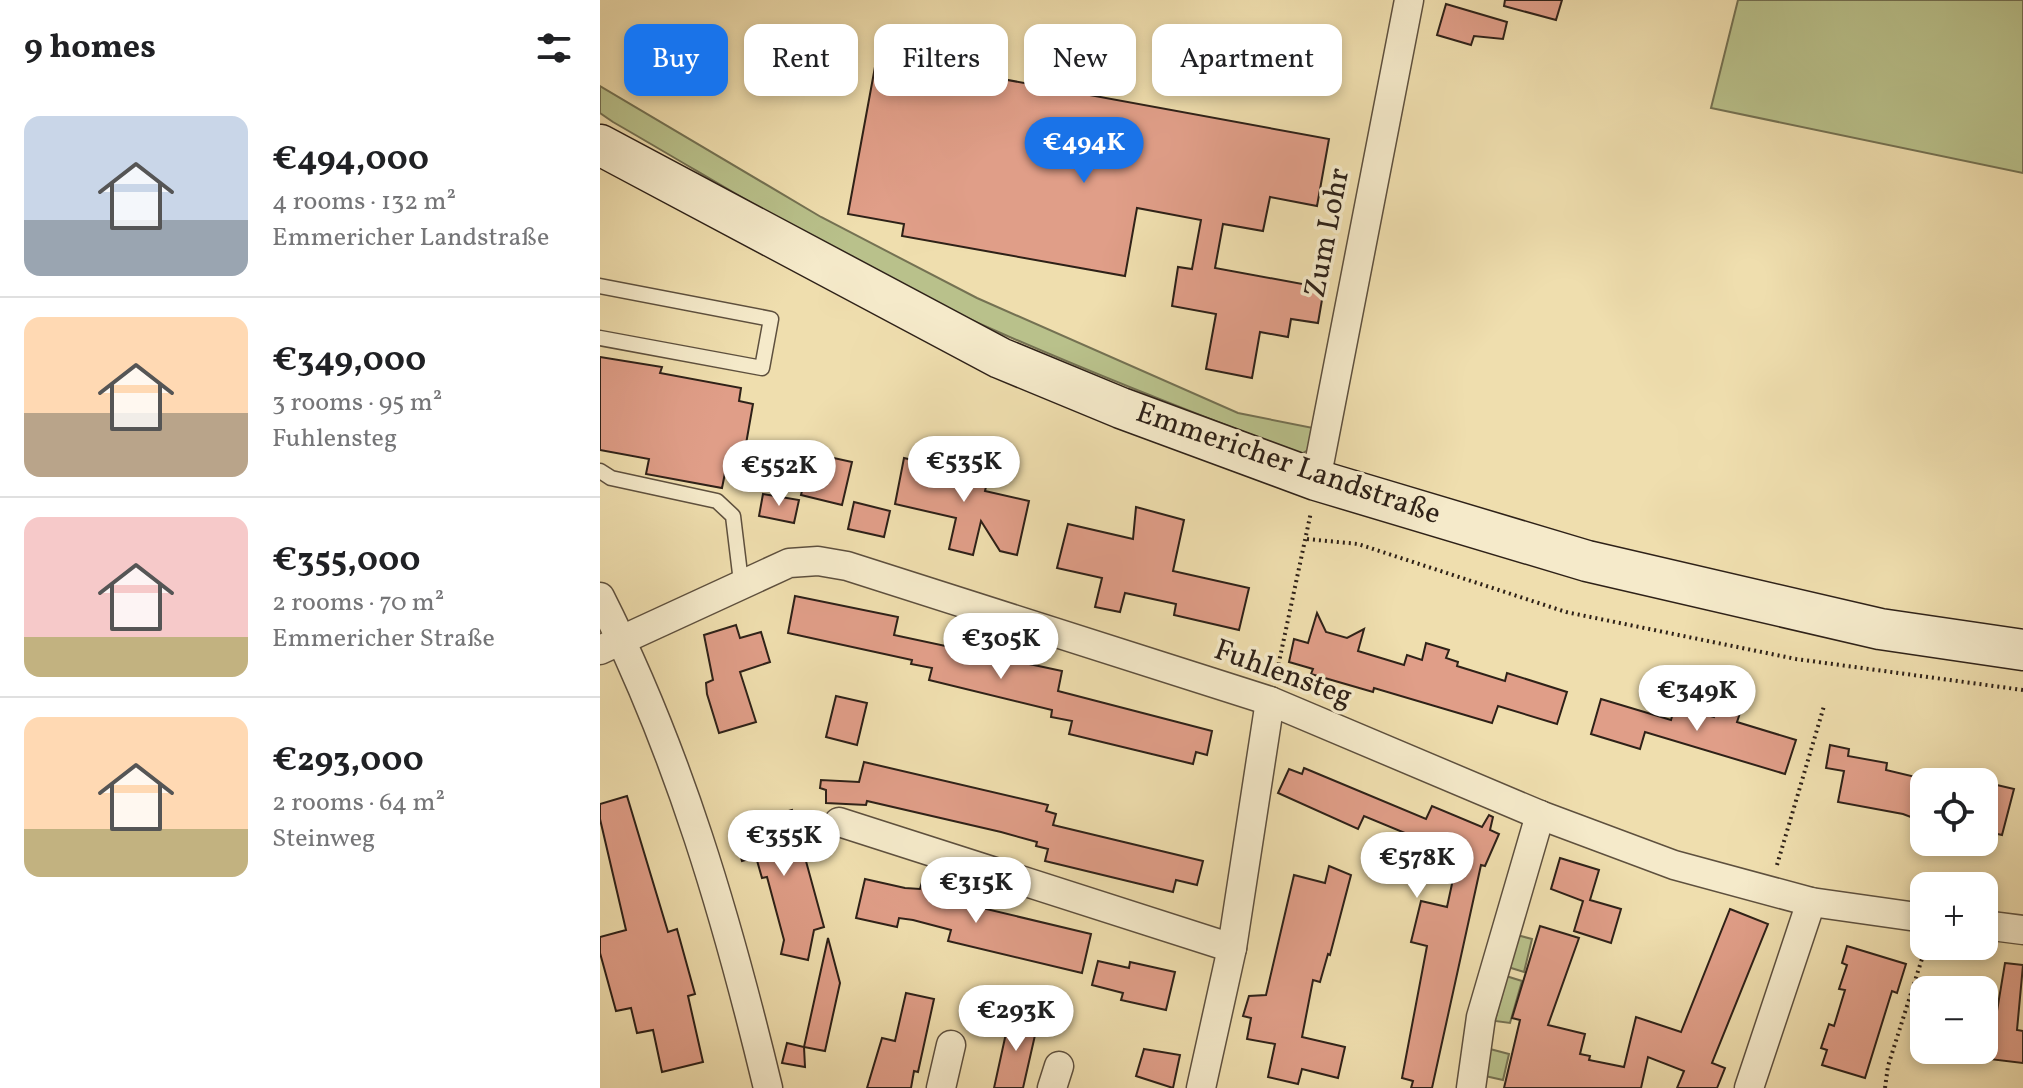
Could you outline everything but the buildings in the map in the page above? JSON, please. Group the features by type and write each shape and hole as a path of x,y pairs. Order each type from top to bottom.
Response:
{"main road":[{"name":"Emmericher Landstraße","path":"600,145 1000,358 1121,408 1316,480 1631,572 1880,629 2023,650"}],"street":[{"name":"Zum Lohr","path":"1316,480 1409,0"},
{"name":"Fuhlensteg","path":"610,644 741,582 789,563 818,561 847,566 1270,701 1540,815 1674,865 1811,902 1910,916"},
{"path":"600,597 610,644 675,766 717,888 768,1088"},
{"path":"1201,1088 1232,948 1270,701"},
{"path":"1471,1088 1481,1017 1540,815"},
{"path":"839,822 1232,948"},
{"path":"1749,1088 1811,902"},
{"path":"1998,927 2023,930"},
{"path":"941,1088 951,1045"}],"lane":[{"path":"600,286 771,319 762,368 600,338"},
{"path":"600,471 611,478 717,501 733,516 741,582"}],"path":[{"path":"1270,701 1307,539 1316,480"},
{"path":"1307,539 1358,544 1566,612 1796,659 2023,690"},
{"path":"1769,891 1824,706"},
{"path":"1885,1088 1888,1066 1922,960"}],"green space":[{"path":"1738,0 2023,0 2023,173 1711,108"},
{"path":"600,86 821,217 977,298 1238,413 1313,428 1308,450 1301,454 1171,404 914,293 613,122 600,113"},
{"path":"1517,935 1532,939 1524,972 1508,967"},
{"path":"1506,976 1522,981 1510,1023 1495,1021"},
{"path":"1490,1049 1509,1054 1503,1080 1485,1076"}]}
